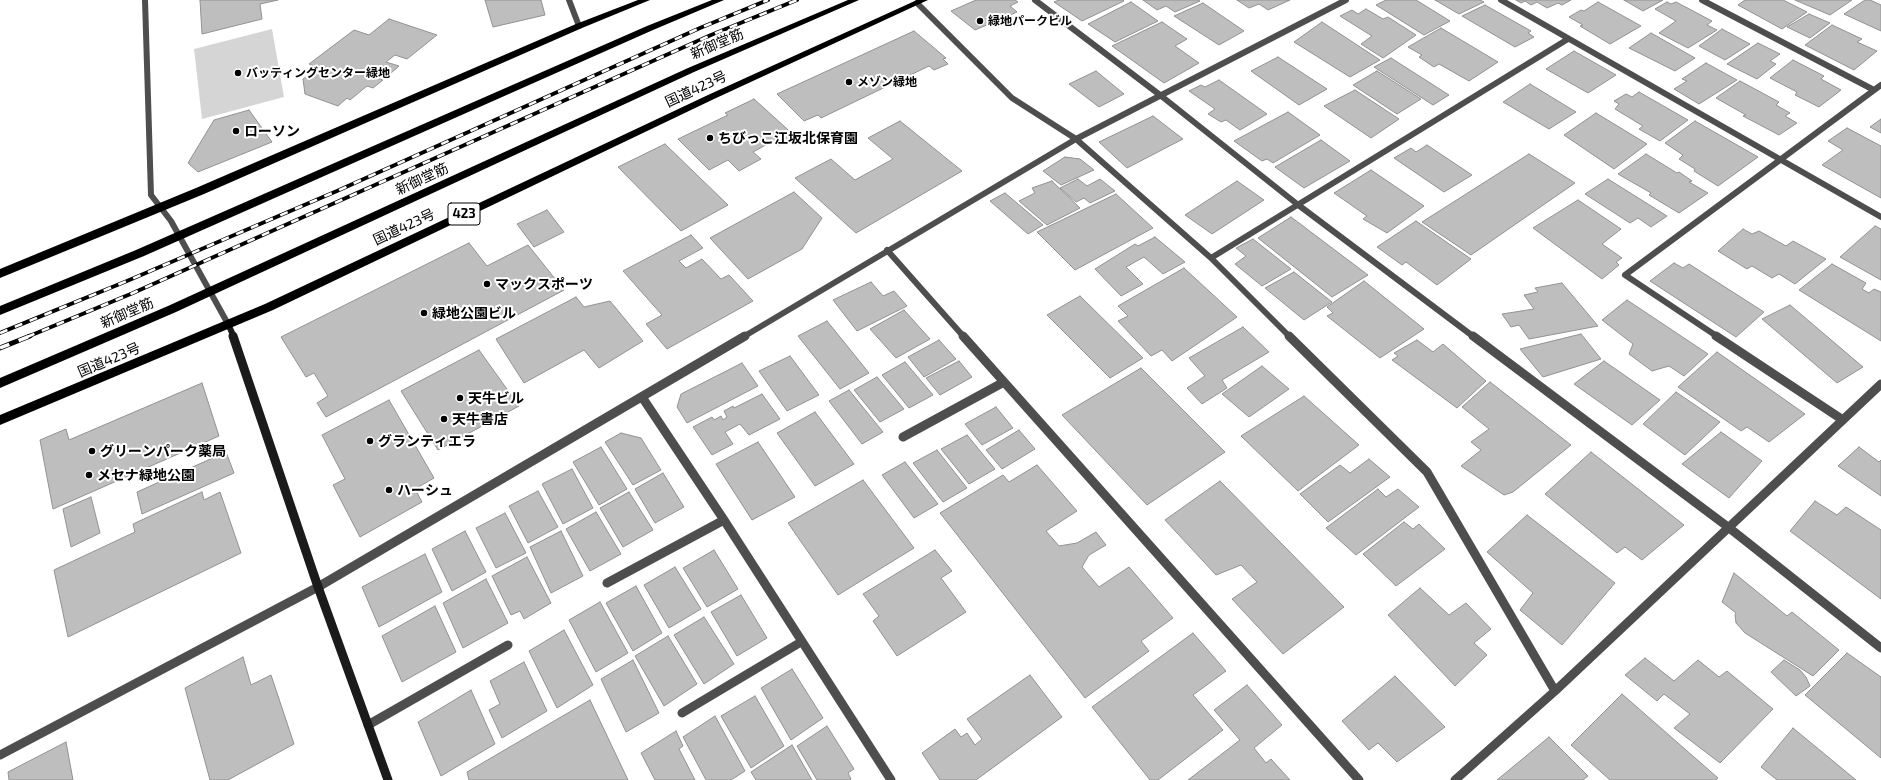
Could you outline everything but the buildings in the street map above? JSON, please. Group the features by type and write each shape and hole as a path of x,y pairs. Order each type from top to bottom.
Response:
{"highway":[{"path":"0,274 160,208 579,26 646,0"},
{"path":"0,310 140,253 650,28 720,0"},
{"name":"新御堂筋","path":"0,382 172,309 691,70 855,0"},
{"name":"国道423号","path":"0,420 228,324 711,97 921,1"}],"street":[{"path":"145,0 151,195 171,222 228,324 235,340 318,587 388,780"},
{"path":"569,0 579,26"},
{"path":"1034,0 1160,94 1297,204 1728,527 1881,648"},
{"path":"0,755 318,587 642,397 1076,139 1160,94 1346,0"},
{"path":"1501,0 1881,217"},
{"path":"1702,0 1874,90"},
{"path":"921,1 1012,98 1076,139 1211,258 1427,472 1555,691"},
{"path":"1211,258 1568,39"},
{"path":"1843,420 1626,275 1881,85"},
{"path":"887,250 1359,780"},
{"path":"903,437 1004,382"},
{"path":"1455,780 1555,691 1881,384"},
{"path":"642,397 724,520 891,780"},
{"path":"607,583 724,520"},
{"path":"682,713 801,642"},
{"path":"368,725 508,645"}],"shaded area":[{"name":"バッティングセンター緑地","path":"272,29 284,97 202,119 194,49"}],"railway":[{"path":"0,333 127,281 337,191 700,28 768,0"},
{"path":"27,337 133,293 711,35 797,0"},
{"path":"0,348 30,336"}],"place":[{"name":"緑地パークビル","path":"980,21"},
{"name":"バッティングセンター緑地","path":"238,73"},
{"name":"メゾン緑地","path":"849,82"},
{"name":"ローソン","path":"236,131"},
{"name":"ちびっこ江坂北保育園","path":"710,138"},
{"name":"マックスポーツ","path":"487,284"},
{"name":"緑地公園ビル","path":"424,313"},
{"name":"天牛ビル","path":"460,398"},
{"name":"天牛書店","path":"444,419"},
{"name":"グランティエラ","path":"370,441"},
{"name":"グリーンパーク薬局","path":"92,451"},
{"name":"メセナ緑地公園","path":"89,475"},
{"name":"ハーシュ","path":"389,490"}]}
